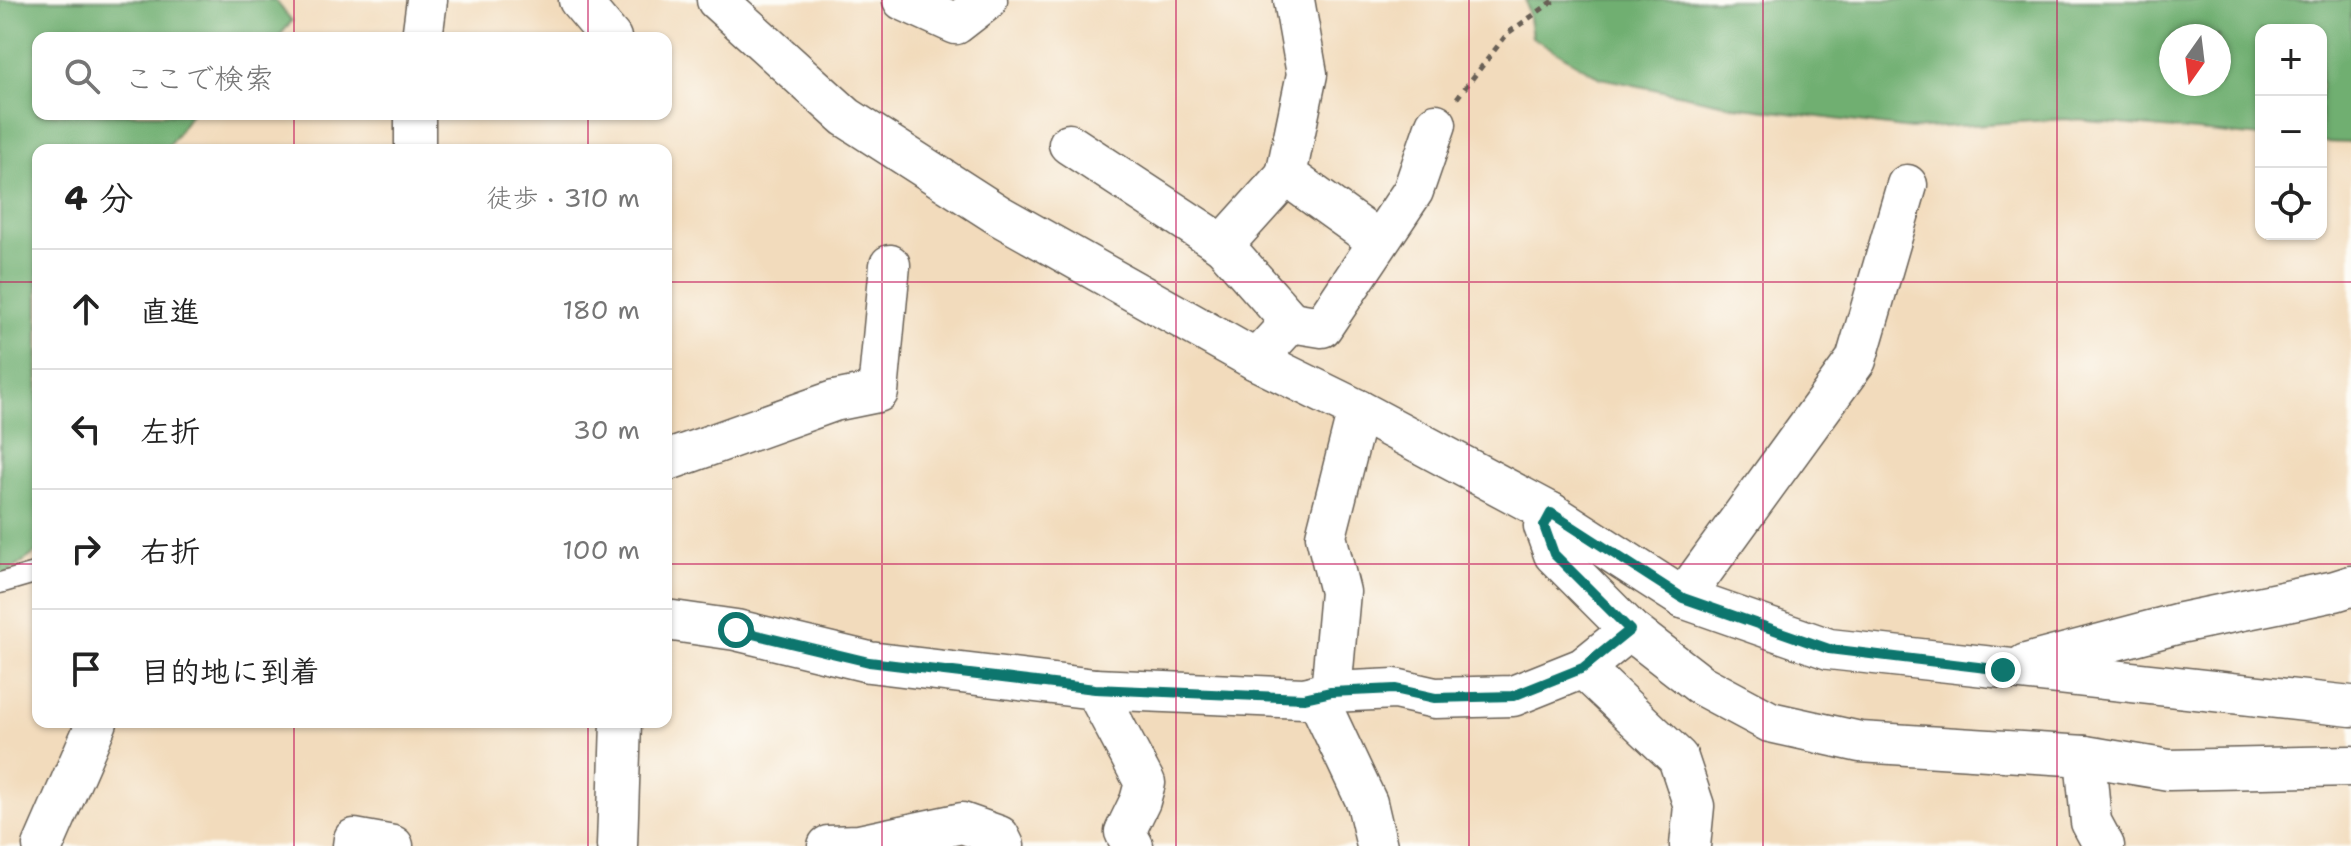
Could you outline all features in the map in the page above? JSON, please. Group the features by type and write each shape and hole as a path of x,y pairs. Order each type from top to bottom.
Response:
{"street":[{"path":"579,0 606,32"},
{"path":"903,0 956,24 987,0"},
{"path":"1223,245 1286,175 1307,74 1294,0"},
{"path":"744,9 846,117 1000,216 1256,360 1358,410 1551,513 1683,598 1829,649 2351,706"},
{"path":"415,120 415,144"},
{"path":"1069,144 1223,245 1291,322 1322,327 1413,191 1436,124"},
{"path":"1286,175 1378,241"},
{"path":"1683,598 1856,360 1907,185"},
{"path":"672,459 834,401 878,392 890,265"},
{"path":"1256,360 1291,322"},
{"path":"1358,410 1326,536 1340,592 1323,694 1367,803 1377,846"},
{"path":"1551,513 1544,526 1554,554 1630,630 1701,685 1770,722 1860,742 2085,756 2169,770 2351,766"},
{"path":"2003,670 2180,623 2351,586"},
{"path":"672,621 736,630 869,662 1095,689 1304,698 1395,689 1435,698 1513,696 1583,668 1630,630"},
{"path":"1583,668 1678,758 1694,806 1690,846"},
{"path":"1095,689 1145,783 1125,832 1133,846"},
{"path":"43,846 94,728"},
{"path":"617,846 621,728"},
{"path":"2085,756 2091,822 2104,846"},
{"path":"828,846 859,845 962,823 999,836 1004,846"},
{"path":"353,846 354,839 393,846"}],"lane":[{"path":"0,583 32,574"}],"path":[{"path":"1436,124 1508,33 1555,0"}],"green space":[{"path":"0,0 275,0 292,21 283,32 32,32 32,120 187,120 170,144 32,144 32,555 0,578"},
{"path":"1526,0 2351,0 2351,143 2327,142 2327,24 2255,24 2255,136 2065,119 1911,129 1735,106 1601,78 1532,37"}],"route":[{"path":"736,630 869,662 1095,689 1304,698 1331,692 1395,689 1435,698 1513,696 1583,668 1630,630 1554,554 1544,526 1551,513 1683,598 1829,649 2003,670"}]}
